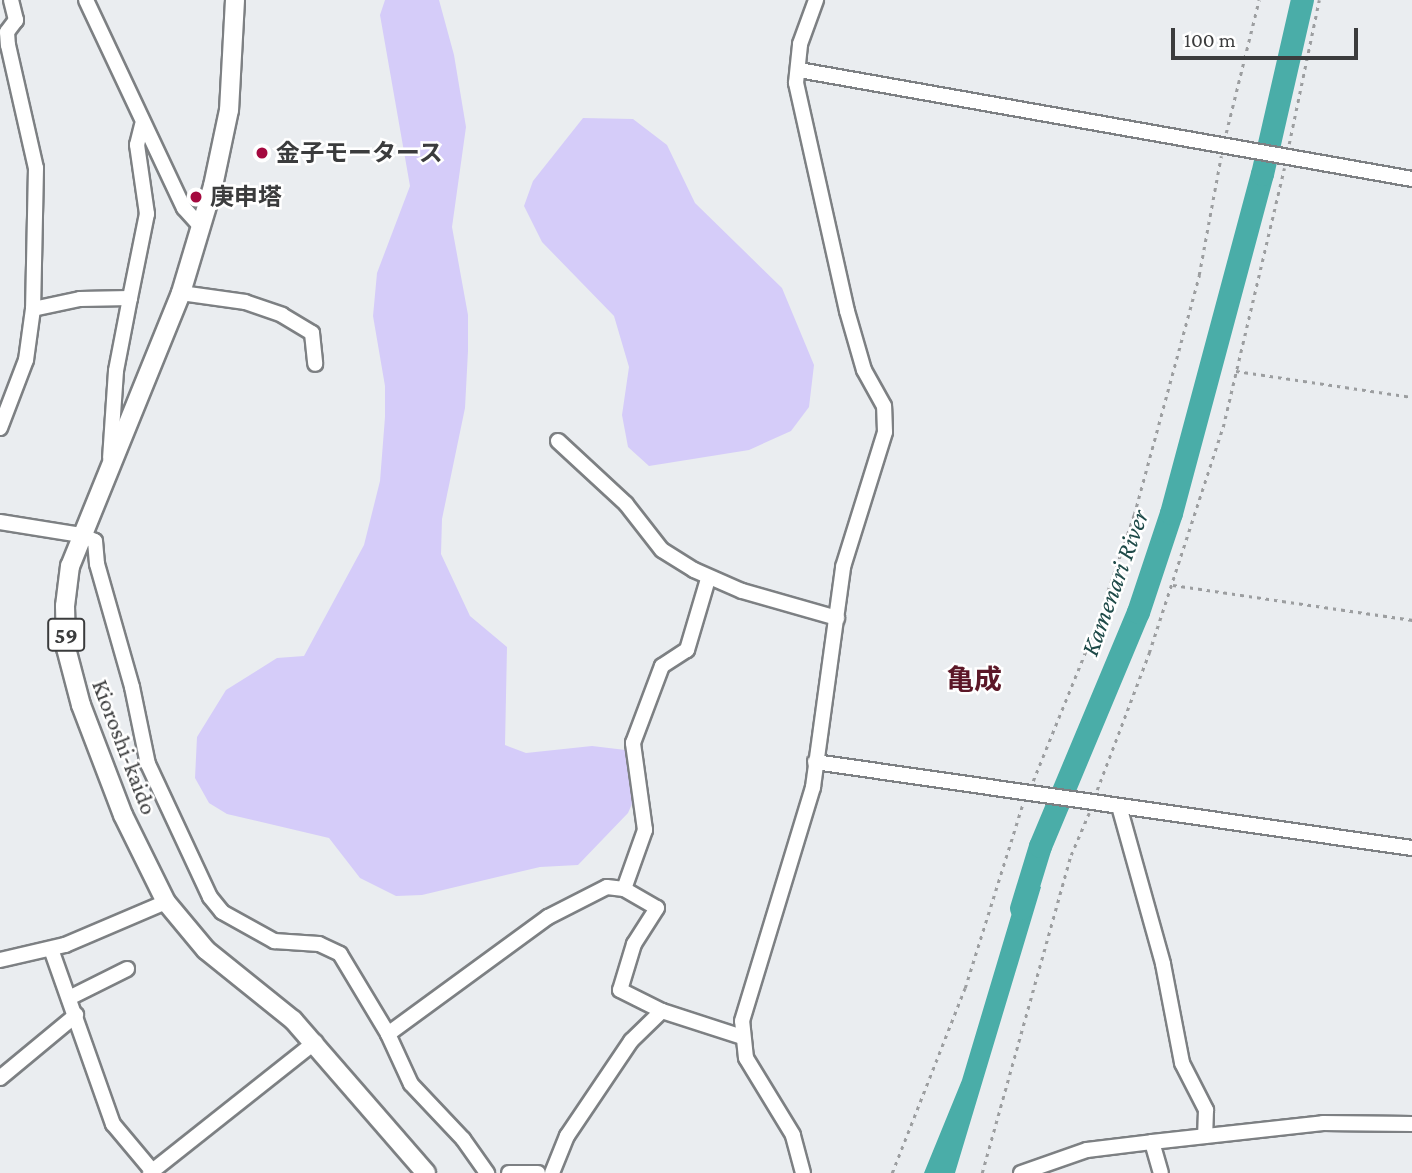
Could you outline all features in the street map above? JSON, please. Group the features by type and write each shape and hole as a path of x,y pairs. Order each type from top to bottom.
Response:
{"main road":[{"name":"Kioroshi-kaido","path":"235,0 229,110 201,227 181,293 81,535 65,606 69,659 81,705 123,815 166,902 206,950 271,999 315,1042 426,1173"}],"street":[{"path":"0,428 26,360 33,309 36,168 8,45 7,32 16,20 11,0"},
{"path":"86,0 142,125 184,208 201,227"},
{"path":"803,1173 793,1135 746,1058 742,1021 813,787 843,567 885,432 884,406 864,370 847,311 796,83 800,44 816,0"},
{"path":"799,70 1287,153 1412,179"},
{"path":"110,465 116,371 147,214 137,145 142,125"},
{"path":"181,293 245,302 282,315 312,333 315,364"},
{"path":"33,309 80,299 130,299"},
{"path":"558,441 625,504 662,550 708,579 837,618"},
{"path":"0,522 81,535 96,541 97,564 132,687 148,764 210,897 222,912 274,941 319,944 340,954 388,1034 411,1084 463,1139 487,1173"},
{"path":"624,889 645,830 633,743 662,666 687,650 708,579"},
{"path":"815,762 1412,848"},
{"path":"1119,806 1163,964 1182,1063 1206,1110 1205,1136"},
{"path":"388,1034 548,917 607,887 624,889 657,908 634,944 620,990 662,1011 742,1037"},
{"path":"0,960 51,949 166,902"},
{"path":"51,949 113,1124 152,1172 315,1042"},
{"path":"69,998 127,969"},
{"path":"552,1173 568,1136 631,1041 662,1011"},
{"path":"0,1078 76,1015"},
{"path":"1021,1173 1087,1150 1323,1123 1412,1124"},
{"path":"1152,1142 1161,1173"},
{"path":"509,1173 538,1173"}],"path":[{"path":"892,1173 965,988 1026,793 1046,757 1134,515 1199,275 1223,142 1259,0"},
{"path":"982,1173 1071,855 1093,802 1171,585 1223,427 1287,153 1319,0"},
{"path":"1236,371 1412,397"},
{"path":"1171,585 1412,620"}],"shaded area":[{"path":"385,0 439,0 454,55 466,127 452,227 468,315 465,408 442,519 441,554 470,616 507,647 505,745 526,753 592,746 634,751 638,790 628,813 578,865 540,867 422,895 396,896 360,878 329,838 227,814 209,803 195,778 197,737 226,690 277,658 304,656 364,545 380,481 385,386 373,316 377,273 410,186 380,15"},
{"path":"583,118 633,119 667,145 695,203 782,288 814,365 809,407 791,431 749,450 649,466 628,447 622,415 629,367 614,316 542,242 524,206 533,181"}],"water":[{"path":"1023,876 1041,887 955,1173 924,1173 962,1080"}],"waterway":[{"name":"Kamenari River","path":"1021,908 1040,846 1138,612 1171,513 1262,174 1302,0"}],"place":[{"name":"金子モータース","path":"262,153"},
{"name":"庚申塔","path":"196,197"}],"district":[{"name":"亀成","path":"974,680"}]}
